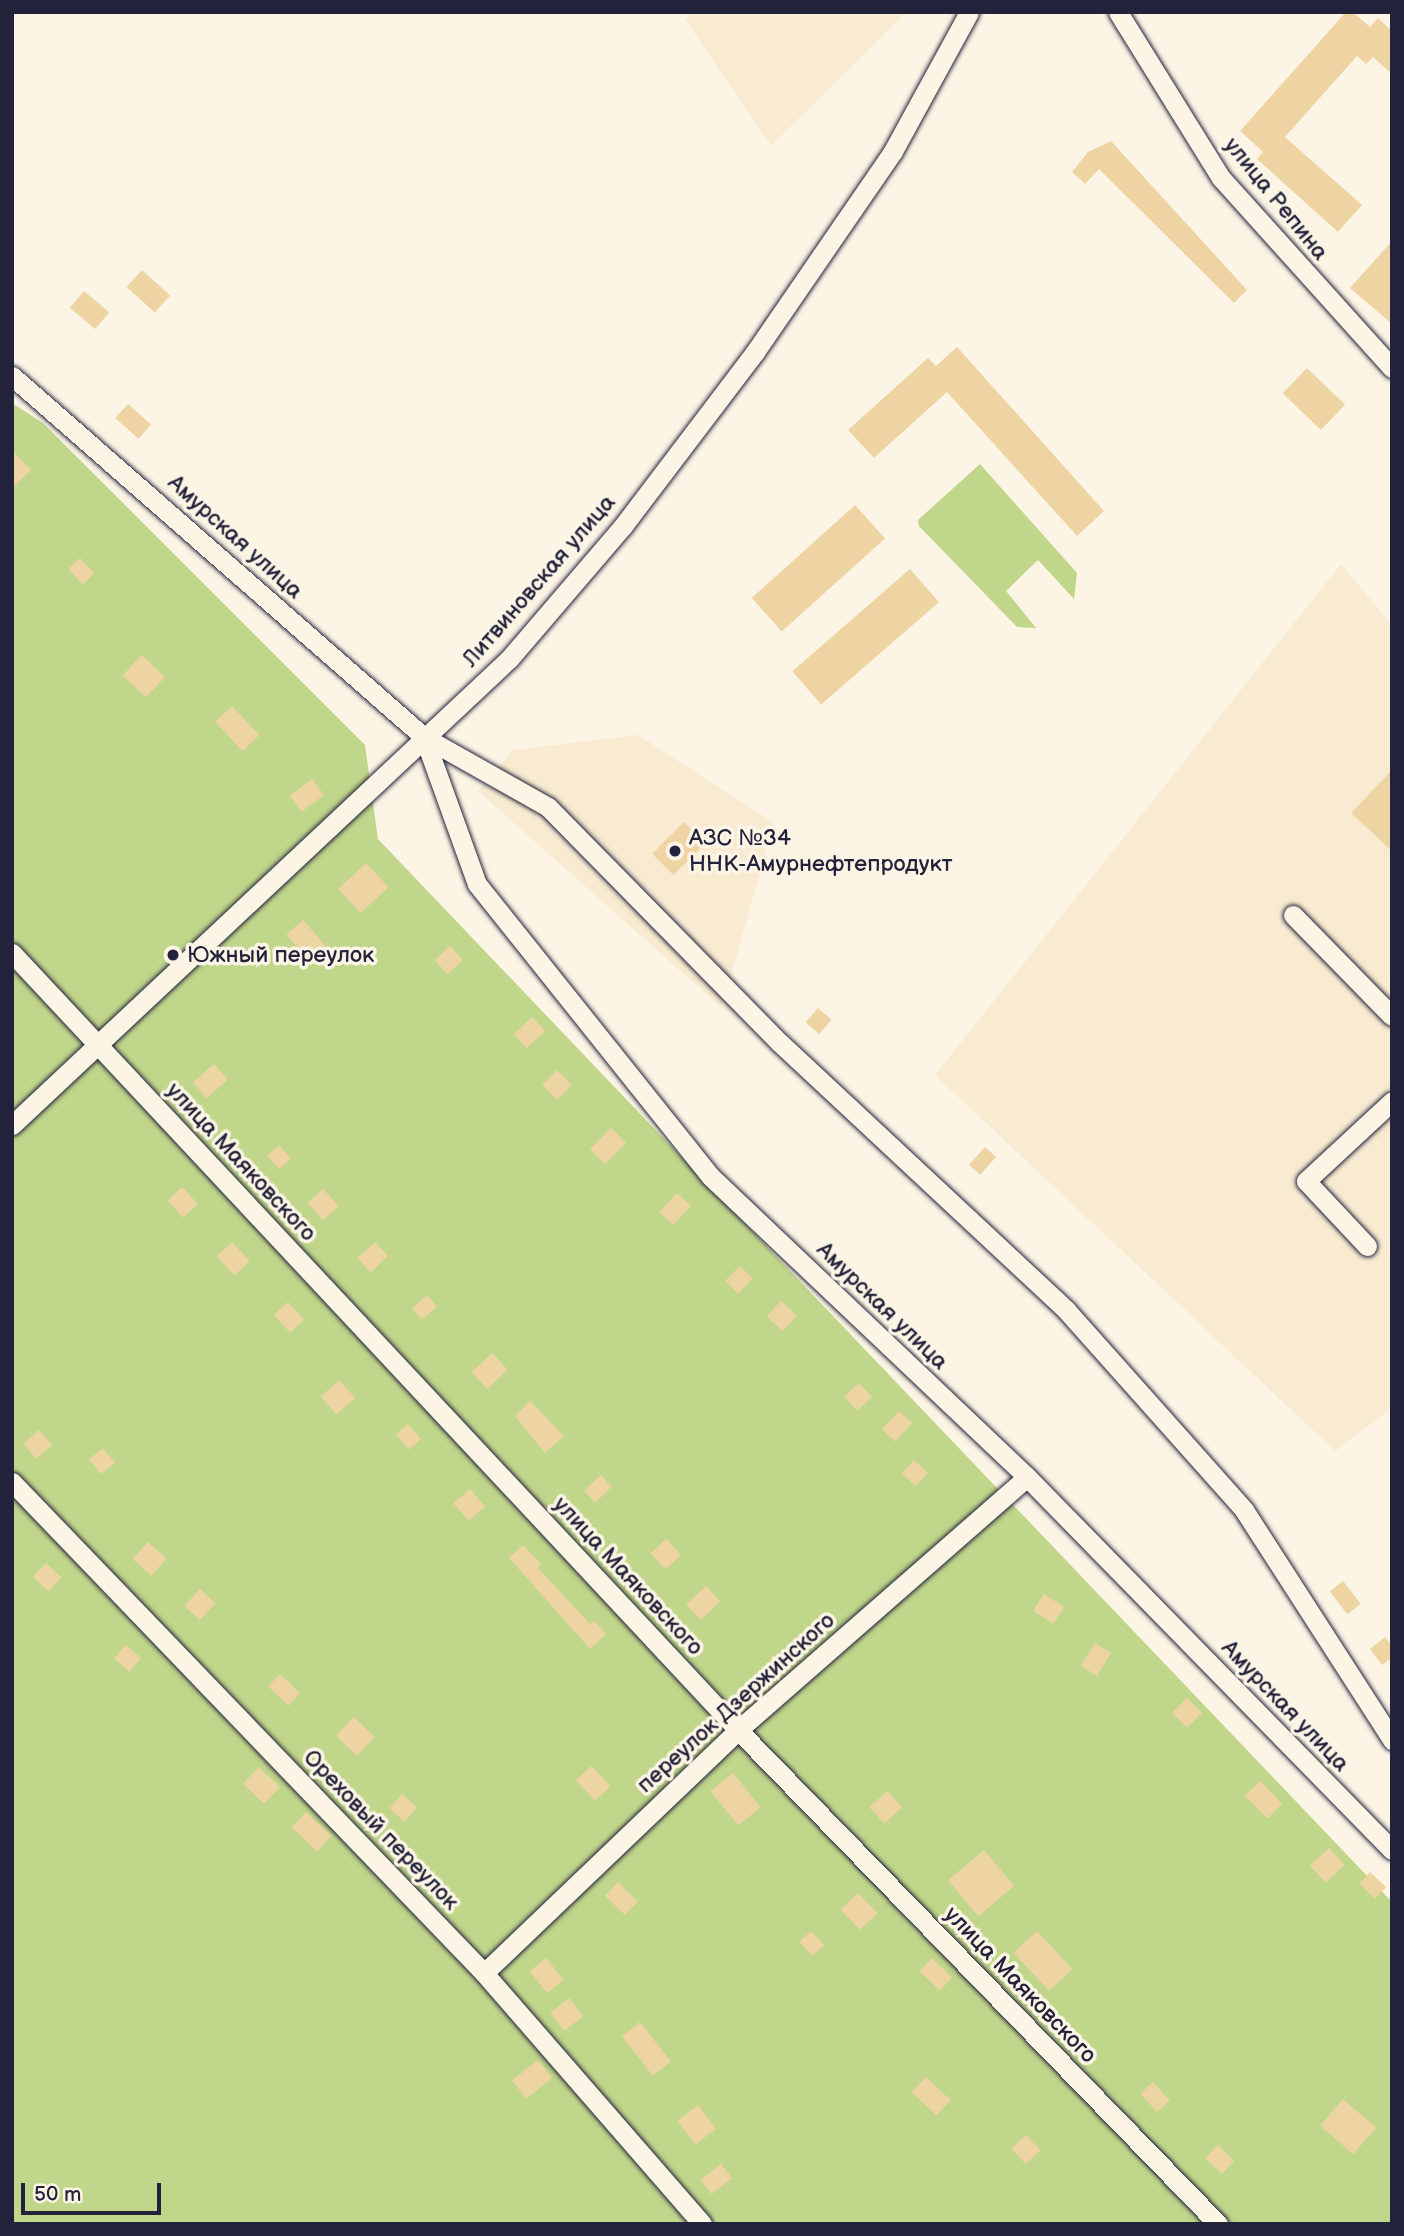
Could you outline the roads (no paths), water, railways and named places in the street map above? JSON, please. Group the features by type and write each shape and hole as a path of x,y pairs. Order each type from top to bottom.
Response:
{"street":[{"name":"Литвиновская улица","path":"12,1125 526,639 623,526 755,352 893,151 969,12"},
{"name":"улица Репина","path":"1118,12 1221,178 1392,368"},
{"name":"Амурская улица","path":"12,376 424,737 548,807 779,1042 1066,1311 1244,1510 1392,1740"},
{"name":"Амурская улица","path":"424,737 477,884 710,1176 1027,1477 1392,1850"},
{"path":"1293,915 1392,1016"},
{"name":"улица Маяковского","path":"12,953 738,1730 1218,2224"},
{"path":"1367,1245 1306,1181 1392,1101"},
{"name":"переулок Дзержинского","path":"484,1973 738,1730 1027,1477"},
{"name":"Ореховый переулок","path":"12,1482 484,1973 702,2224"}],"place":[{"name":"АЗС №34 ННК-Амурнефтепродукт","path":"675,851"},
{"name":"Южный переулок","path":"173,955"}]}
